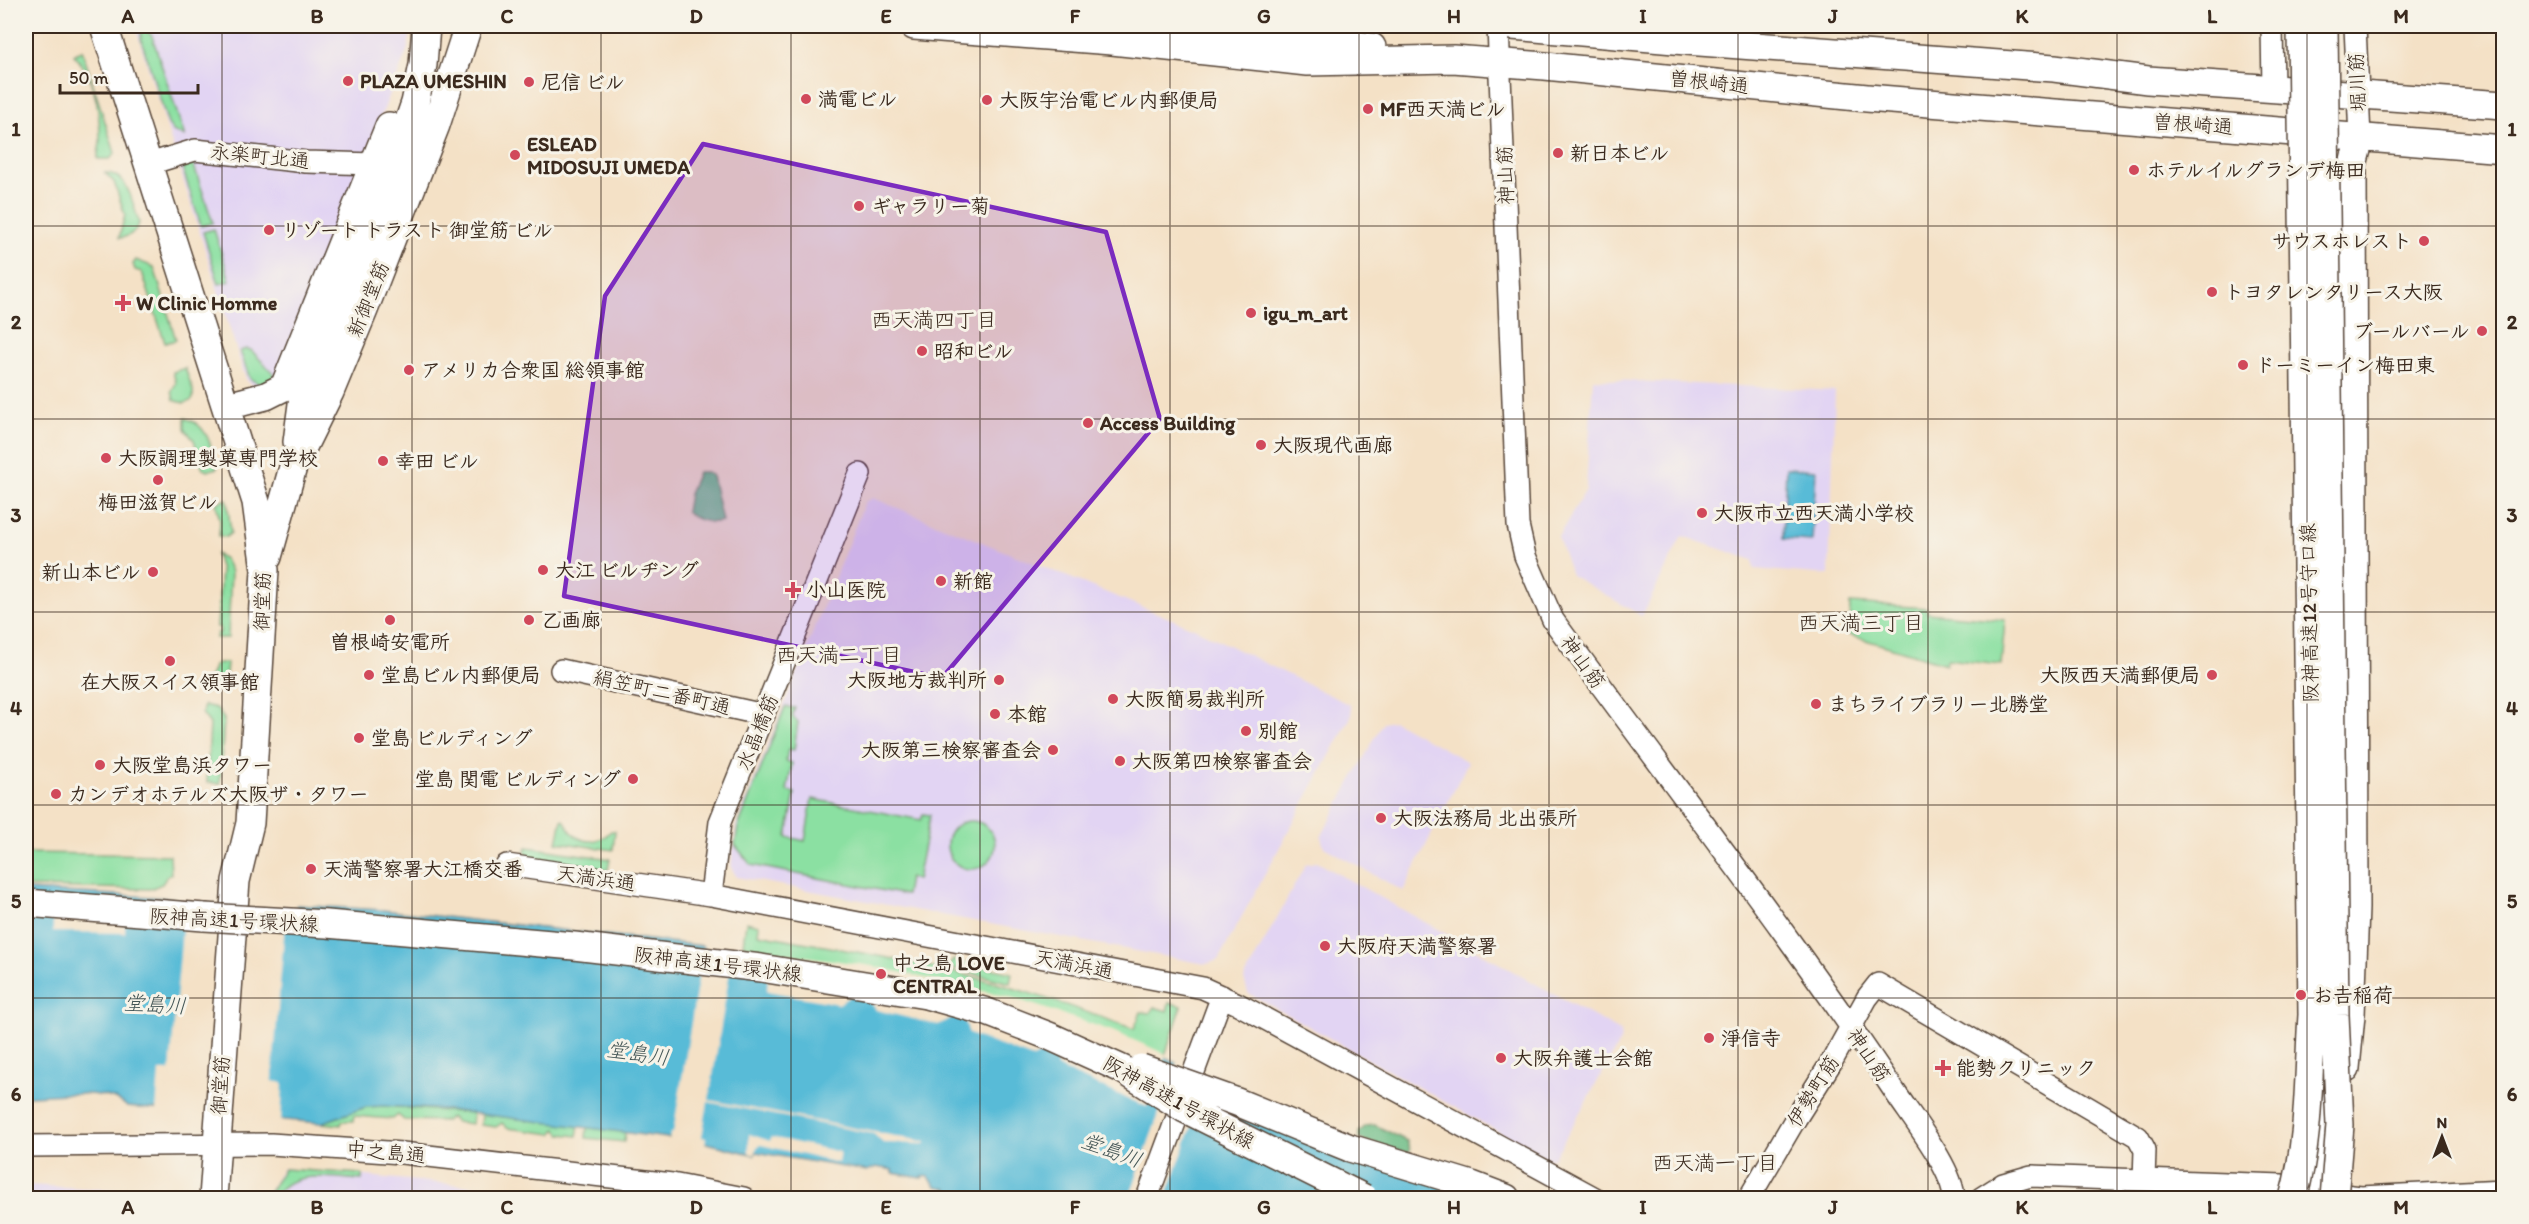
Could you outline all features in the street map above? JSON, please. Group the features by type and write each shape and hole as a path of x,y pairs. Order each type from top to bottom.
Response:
{"highway":[{"name":"御堂筋","path":"104,26 256,502 265,570 250,823 236,881 213,1198"},
{"path":"293,467 291,420 284,387 414,64 415,26"},
{"path":"293,467 304,389 384,193 415,103 423,65 426,26"},
{"name":"新御堂筋","path":"265,570 293,467 330,392 364,310 436,125 468,26"},
{"name":"曽根崎通","path":"914,26 1112,41 1307,62 1453,59 1867,98 2504,149"},
{"path":"1168,26 1301,37 1453,59"},
{"name":"曽根崎通","path":"1512,26 2054,68 2148,80 2504,105"},
{"name":"阪神高速12号守口線","path":"2301,26 2312,1015 2300,1171 2315,1196"},
{"name":"阪神高速12号守口線","path":"2315,1196 2340,1125 2335,1015 2324,26"},
{"path":"2340,1125 2351,1015 2355,908 2353,165 2360,138"},
{"path":"227,406 266,396 284,387"},
{"path":"26,903 204,917"},
{"name":"阪神高速1号環状線","path":"26,914 204,917 444,933 761,968 926,995 987,1012 1049,1036 1122,1069 1185,1108 1364,1198"},
{"path":"1049,1036 1236,1102 1360,1152 1472,1185 1506,1198"}],"street":[{"name":"神山筋","path":"1498,26 1518,525 1525,556 1552,620 1850,1027 1944,1167 1954,1191 1954,1198"},
{"path":"2271,26 2273,89"},
{"name":"堀川筋","path":"2355,26 2360,138"},
{"name":"永楽町北通","path":"149,164 195,150 306,162 374,164"},
{"name":"水晶橋筋","path":"711,895 720,822 860,474"},
{"path":"2315,1196 2323,924 2317,492"},
{"name":"絹笠町二番町通","path":"561,669 764,715"},
{"name":"天満浜通","path":"507,865 711,895 1203,988 1222,996 1594,1198"},
{"name":"伊勢町筋","path":"1749,1198 1866,998 1878,984 2138,1137 2145,1150 2144,1180"},
{"path":"1147,1198 1222,996"},
{"name":"中之島通","path":"26,1146 216,1147 270,1144 402,1153 672,1184 744,1198"},
{"path":"1981,1198 2003,1184 2031,1176 2282,1185 2315,1196 2361,1198 2504,1190"}],"highlighted area":[{"path":"703,144 1106,232 1160,419 942,678 564,596 605,296"}],"shaded area":[{"path":"135,26 405,26 410,37 407,51 278,378 257,388 247,381 242,367"},
{"name":"大阪市立西天満小学校","path":"1593,379 1835,391 1829,575 1754,569 1753,560 1682,536 1642,616 1571,575 1558,537 1586,490"},
{"path":"873,498 1196,629 1350,705 1352,715 1218,960 1206,964 737,877 731,868 736,825 865,502"},
{"path":"1394,721 1468,762 1403,891 1324,847 1321,837 1383,723"},
{"path":"1317,862 1620,1031 1621,1040 1554,1158 1548,1159 1248,993 1244,979 1306,864"},
{"path":"283,1168 596,1198 264,1198"},
{"path":"26,1185 136,1191 143,1198 26,1198"}],"green space":[{"path":"141,31 147,31 152,36 185,137 173,131 168,124 141,39"},
{"path":"82,50 115,153 110,159 98,159 100,130 95,95 87,74 74,55"},
{"path":"192,160 213,223 201,226 183,170 184,165"},
{"path":"105,173 120,178 132,199 139,223 132,234 126,237 119,238 125,215 114,182"},
{"path":"214,229 230,281 219,284 203,232"},
{"path":"136,260 154,267 176,340 165,343 142,272 135,270 133,264"},
{"path":"251,350 274,374 275,380 261,385 250,379 240,351"},
{"path":"185,368 193,390 193,399 184,403 174,400 172,391 176,383 173,372"},
{"path":"185,418 193,421 204,431 211,445 217,468 207,471 203,469 194,440 185,429"},
{"path":"698,472 707,472 712,476 722,521 703,521 686,512 689,494"},
{"path":"227,499 231,533 226,537 219,536 220,521 216,503"},
{"path":"216,554 225,559 231,572 228,638 216,638 217,633 220,633 220,627 217,627 221,570"},
{"path":"1850,603 1927,608 1927,613 2005,620 2001,665 1947,659 1946,664 1849,635"},
{"path":"227,663 223,684 216,690 204,692 214,665"},
{"path":"204,705 216,708 224,719 220,784 207,782 210,724 202,713"},
{"path":"785,707 795,708 792,716 798,722 794,750 788,749 786,761 792,763 787,791 795,793 787,837 805,841 812,799 921,820 923,814 930,815 917,880 909,878 906,895 751,865 735,845 738,827"},
{"path":"562,820 573,834 585,840 598,840 611,831 615,831 613,850 557,842"},
{"path":"966,821 976,821 988,828 995,840 995,850 988,862 976,869 966,869 951,858 947,850 947,840 958,825"},
{"path":"527,847 610,859 608,870 529,859 525,851"},
{"path":"26,853 170,855 171,874 162,884 150,889 26,887"},
{"path":"746,922 759,925 758,934 893,959 973,977 1134,1029 1141,1012 1150,1013 1154,1007 1167,1011 1169,1003 1182,1006 1147,1107 767,991 770,951 743,945"},
{"path":"953,960 1012,973 1010,983 948,967"},
{"path":"383,1106 473,1113 472,1124 456,1122 451,1117 446,1121 404,1120 398,1115 393,1119 354,1116 353,1121 342,1121 341,1125 321,1123 366,1107"},
{"path":"482,1114 579,1126 577,1136 561,1134 556,1129 552,1134 507,1128 502,1123 496,1127 481,1125"},
{"path":"1375,1125 1407,1141 1410,1150 1408,1153 1359,1139 1359,1132 1366,1126"},
{"path":"587,1127 625,1132 624,1142 586,1138"},
{"path":"284,1169 362,1174 362,1180 302,1178 281,1188 274,1198 265,1198"}],"water":[{"path":"1786,468 1816,470 1812,541 1783,539"},
{"name":"堂島川","path":"26,890 383,910 757,952 872,969 1111,1034 1306,1121 1464,1198 959,1198 947,1196 948,1189 936,1186 929,1177 893,1173 893,1170 876,1167 867,1171 756,1152 755,1155 707,1143 448,1110 366,1107 321,1123 127,1107 118,1100 94,1094 26,1096"}],"pier":[{"path":"174,895 296,902 295,925 285,924 272,1081 283,1083 281,1121 156,1111 159,1071 170,1071 183,918 172,916"},
{"path":"53,911 125,912 125,933 53,932"},
{"path":"704,943 734,946 709,1100 926,1142 925,1144 883,1143 874,1134 708,1102 702,1137 706,1138 705,1146 669,1141 670,1133 673,1133"},
{"path":"769,951 872,966 1013,998 1112,1031 1166,1054 1147,1107 1057,1067 1057,1060 1041,1054 1033,1058 969,1034 965,1021 952,1018 938,1025 876,1010 867,997 853,994 839,1004 767,991"},
{"path":"1178,1059 1211,1074 1166,1198 1129,1198"},
{"path":"749,1134 770,1141 771,1137 840,1152 838,1163 761,1145 757,1147 755,1155 749,1153"}],"place":[{"name":"PLAZA UMESHIN","path":"348,81"},
{"name":"尼信 ビル","path":"529,82"},
{"name":"満電ビル","path":"806,99"},
{"name":"大阪宇治電ビル内郵便局","path":"987,100"},
{"name":"MF西天満ビル","path":"1368,109"},
{"name":"新日本ビル","path":"1558,153"},
{"name":"ESLEAD MIDOSUJI UMEDA","path":"515,155"},
{"name":"ホテルイルグランデ梅田","path":"2134,170"},
{"name":"ギャラリー菊","path":"859,206"},
{"name":"リゾート トラスト 御堂筋 ビル","path":"269,230"},
{"name":"サウスホレスト","path":"2424,241"},
{"name":"トヨタレンタリース大阪","path":"2212,292"},
{"name":"W Clinic Homme","path":"123,303"},
{"name":"igu_m_art","path":"1251,313"},
{"name":"ブールバール","path":"2482,331"},
{"name":"昭和ビル","path":"922,351"},
{"name":"ドーミーイン梅田東","path":"2243,365"},
{"name":"アメリカ合衆国 総領事館","path":"409,370"},
{"name":"Access Building","path":"1088,423"},
{"name":"大阪現代画廊","path":"1261,445"},
{"name":"大阪調理製菓専門学校","path":"106,458"},
{"name":"幸田 ビル","path":"383,461"},
{"name":"梅田滋賀ビル","path":"158,480"},
{"name":"大阪市立西天満小学校","path":"1702,513"},
{"name":"大江 ビルヂング","path":"543,570"},
{"name":"新山本ビル","path":"153,572"},
{"name":"新館","path":"941,581"},
{"name":"小山医院","path":"793,590"},
{"name":"曽根崎安電所","path":"390,620"},
{"name":"乙画廊","path":"529,620"},
{"name":"在大阪スイス領事館","path":"170,661"},
{"name":"堂島ビル内郵便局","path":"369,675"},
{"name":"大阪西天満郵便局","path":"2212,675"},
{"name":"大阪地方裁判所","path":"999,680"},
{"name":"大阪簡易裁判所","path":"1113,699"},
{"name":"まちライブラリー北勝堂","path":"1816,704"},
{"name":"本館","path":"995,714"},
{"name":"別館","path":"1246,731"},
{"name":"堂島 ビルディング","path":"359,738"},
{"name":"大阪第三検察審査会","path":"1053,750"},
{"name":"大阪第四検察審査会","path":"1120,761"},
{"name":"大阪堂島浜タワー","path":"100,765"},
{"name":"堂島 関電 ビルディング","path":"633,779"},
{"name":"カンデオホテルズ大阪ザ・タワー","path":"56,794"},
{"name":"大阪法務局 北出張所","path":"1381,818"},
{"name":"天満警察署大江橋交番","path":"311,869"},
{"name":"大阪府天満警察署","path":"1325,946"},
{"name":"中之島 LOVE CENTRAL","path":"881,974"},
{"name":"お𠮷稲荷","path":"2301,995"},
{"name":"淨信寺","path":"1709,1038"},
{"name":"大阪弁護士会館","path":"1501,1058"},
{"name":"能勢クリニック","path":"1943,1068"}],"district":[{"name":"西天満四丁目","path":"934,319"},
{"name":"西天満三丁目","path":"1861,622"},
{"name":"西天満二丁目","path":"839,654"},
{"name":"西天満一丁目","path":"1715,1162"}]}
